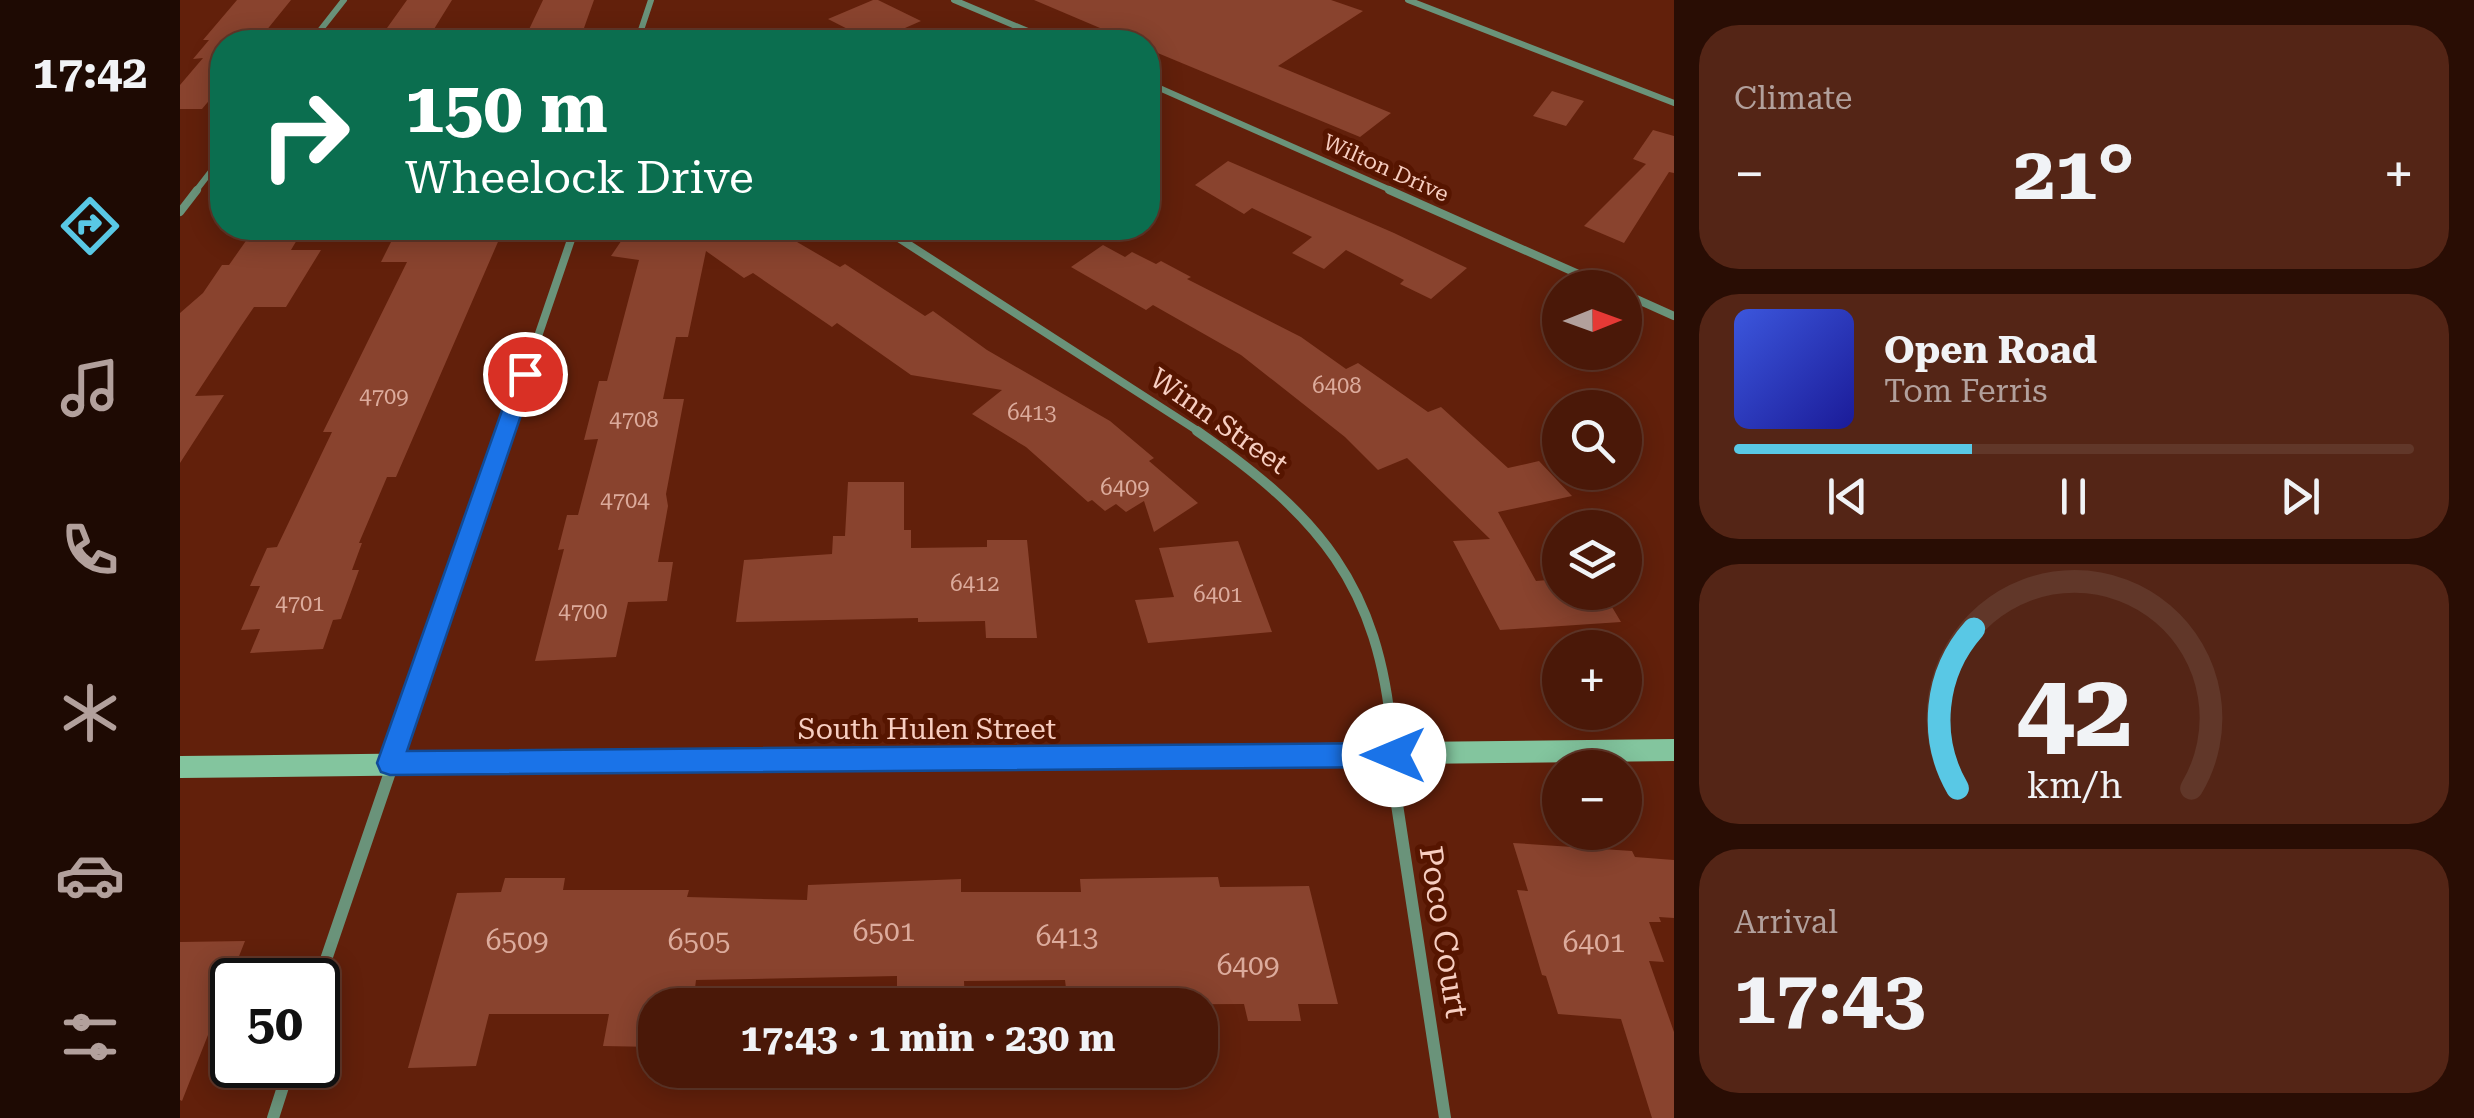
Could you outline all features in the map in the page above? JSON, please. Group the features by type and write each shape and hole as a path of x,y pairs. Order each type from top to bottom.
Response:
{"main road":[{"name":"South Hulen Street","path":"180,767 1674,750"}],"street":[{"path":"321,30 344,0"},
{"path":"641,30 650,0"},
{"path":"954,0 1025,30"},
{"path":"1408,0 1566,65 1674,103"},
{"name":"Wilton Drive","path":"1160,88 1569,270"},
{"path":"180,212 210,173"},
{"path":"326,958 571,240"},
{"name":"Winn Street","path":"903,240 1020,312 1286,496 1324,538 1359,596 1382,661 1394,755"},
{"path":"1642,302 1674,316"},
{"name":"Poco Court","path":"1394,755 1394,785 1444,1118"},
{"path":"273,1118 283,1088"}],"building":[{"path":"237,0 291,0 267,30 212,30"},
{"path":"407,0 452,0 433,30 386,30"},
{"path":"543,0 594,0 583,30 529,30"},
{"path":"878,0 921,21 900,30 850,30 828,19"},
{"path":"1034,0 1331,0 1363,11 1278,66 1391,113 1360,137 1160,54 1160,30 1105,30"},
{"path":"210,32 210,99 202,109 180,109 180,85 203,58 193,59 209,40 203,40"},
{"path":"1552,91 1584,101 1566,126 1533,116"},
{"path":"1653,130 1674,136 1674,173 1669,172 1624,243 1584,226 1646,164 1633,159"},
{"path":"1228,161 1467,268 1431,299 1346,250 1324,269 1292,253 1312,237 1252,208 1244,214 1195,185"},
{"path":"247,240 297,240 291,250 321,250 286,307 254,307 241,326 195,396 224,395 180,463 180,313 203,293 222,265 229,265"},
{"path":"392,240 499,240 396,477 387,477 359,543 352,570 359,570 341,619 333,620 323,649 250,653 260,629 241,630 260,586 250,586 267,548 277,547 332,432 323,432 407,262 381,262"},
{"path":"622,240 794,240 840,267 845,264 925,316 933,311 987,350 1110,421 1198,503 1154,532 1144,501 1126,512 1116,504 1105,511 1092,500 1088,502 1026,447 972,414 1002,390 911,375 837,323 832,327 753,273 744,278 706,251 688,337 676,337 663,399 684,399 658,562 673,562 667,601 628,602 616,657 535,661 564,549 558,550 567,515 578,515 598,439 584,440 599,381 607,381 639,260 611,256"},
{"path":"1103,245 1125,257 1132,252 1156,264 1161,261 1191,277 1187,279 1301,337 1346,369 1358,363 1428,412 1441,407 1508,468 1539,461 1542,490 1566,490 1572,496 1498,512 1536,581 1542,580 1542,610 1614,610 1621,622 1500,630 1453,541 1490,539 1407,458 1378,470 1345,437 1241,355 1153,305 1146,310 1071,267"},
{"path":"848,482 904,482 904,530 911,530 911,548 987,547 987,540 1027,540 1037,638 986,638 985,621 918,622 918,618 736,622 744,560 832,554 833,536 845,536"},
{"path":"1238,541 1272,632 1148,643 1135,600 1174,597 1159,548"},
{"path":"1513,843 1542,845 1542,850 1632,851 1635,857 1674,860 1674,918 1659,917 1661,922 1649,922 1664,962 1649,961 1674,1032 1674,1118 1652,1118 1621,1019 1558,1014 1517,890 1528,891"},
{"path":"1218,877 1220,887 1309,886 1338,1004 1298,1004 1301,1021 1248,1021 1244,1004 1218,1004 1218,988 1066,988 1065,980 964,981 964,988 897,988 897,976 696,980 695,988 638,988 638,1047 603,1046 609,1014 489,1014 476,1066 408,1068 457,893 501,892 505,878 565,878 563,890 689,890 687,897 807,900 808,885 961,879 961,892 1081,892 1080,879"},
{"path":"245,941 238,958 210,958 210,1030 182,1101 180,1100 180,942"}],"route":[{"path":"525,374 390,763 1394,755"}]}
